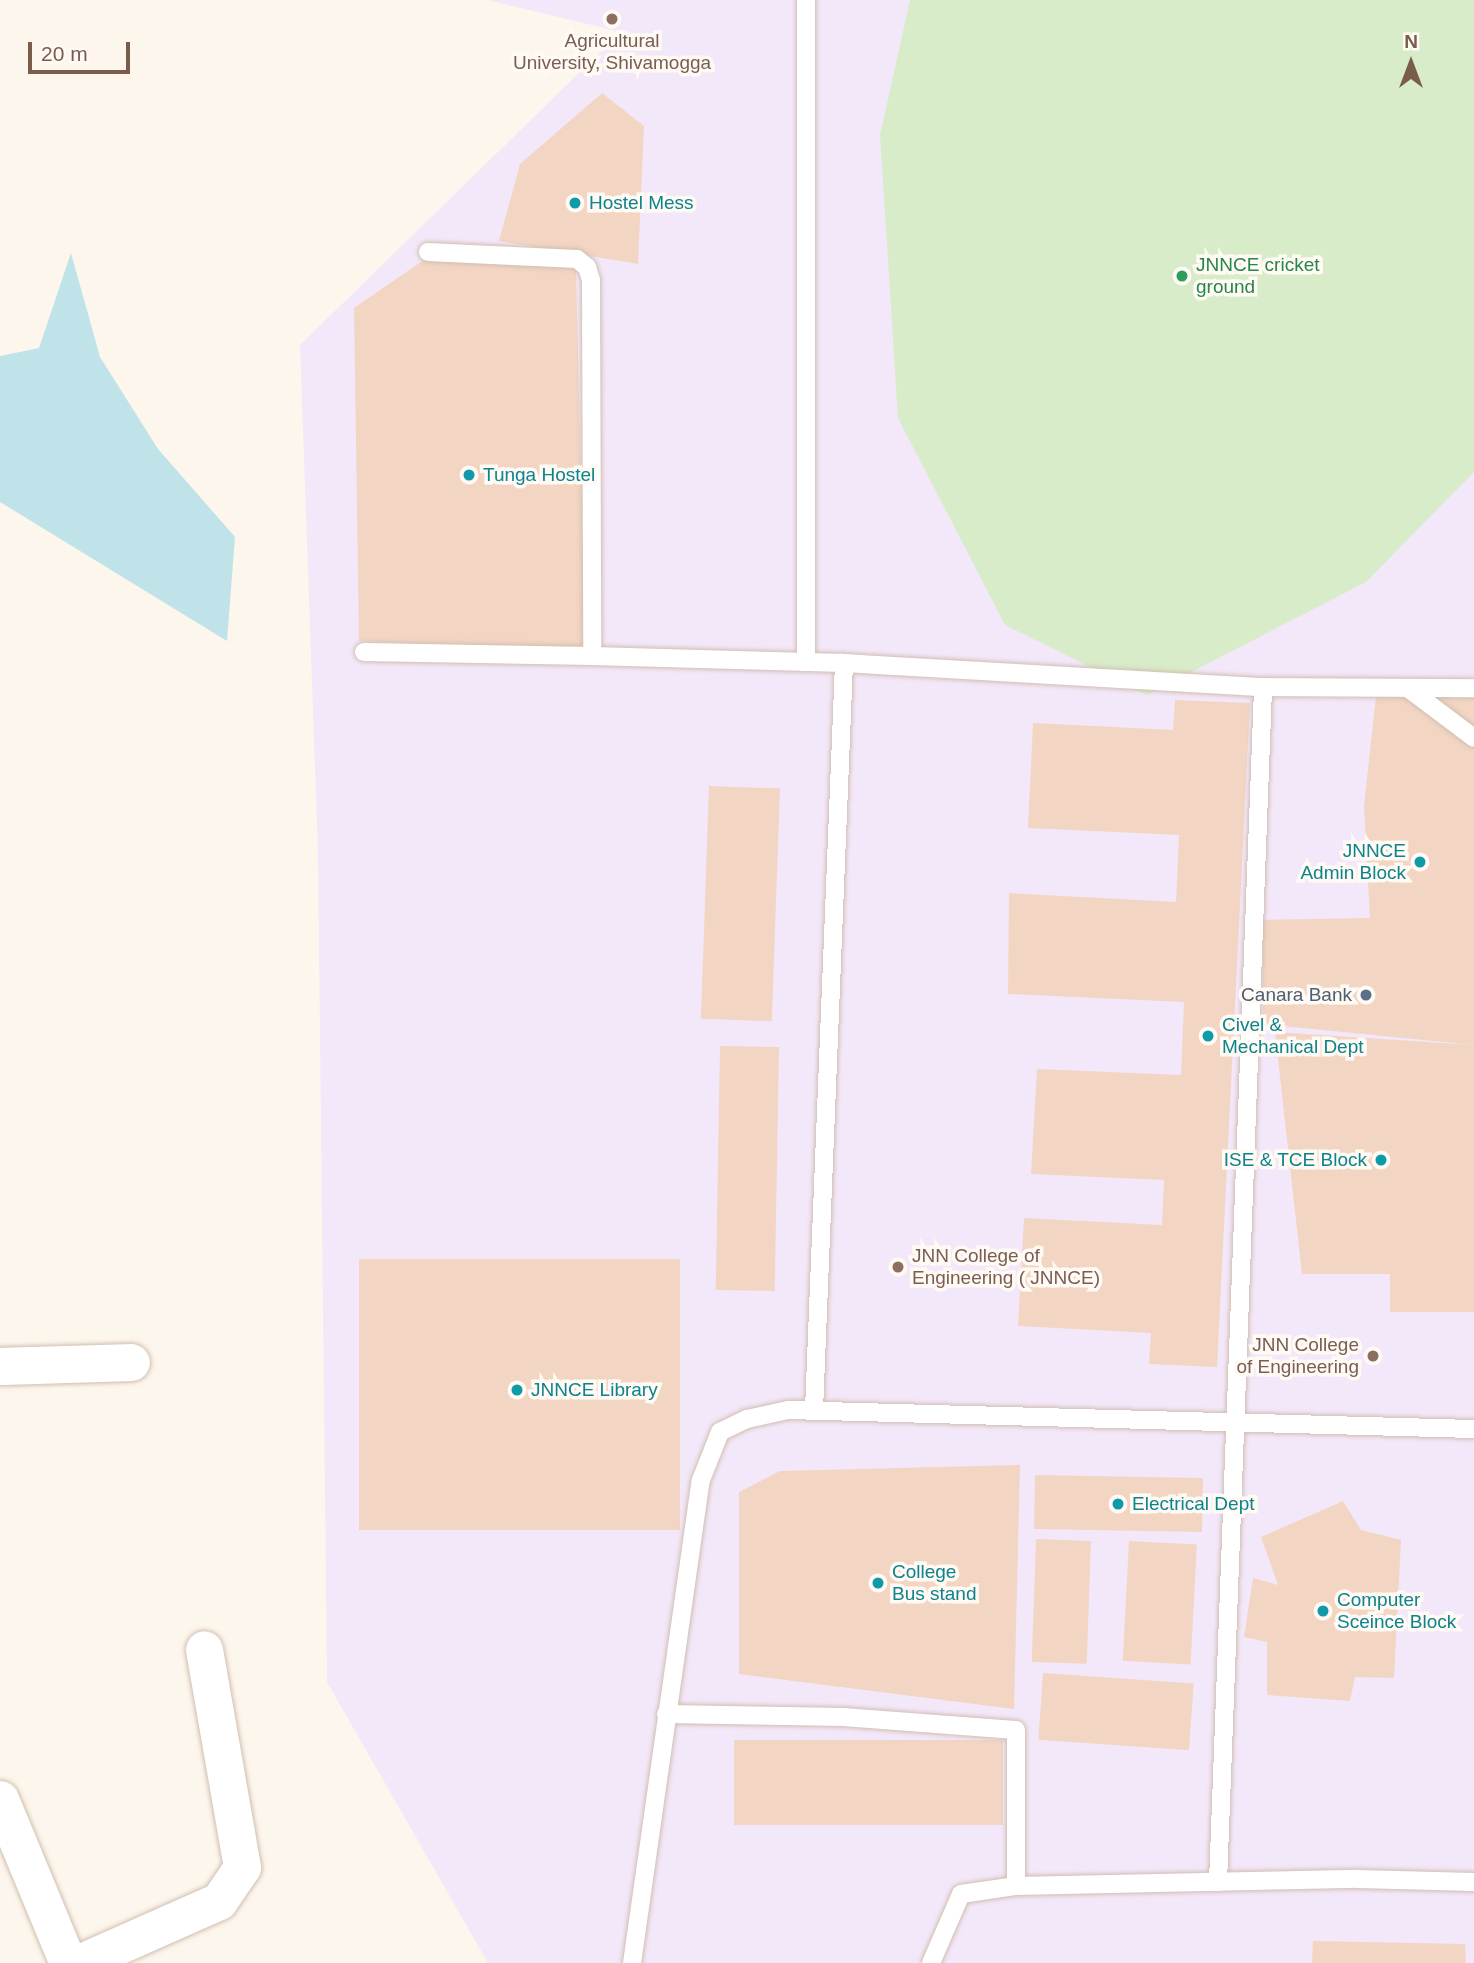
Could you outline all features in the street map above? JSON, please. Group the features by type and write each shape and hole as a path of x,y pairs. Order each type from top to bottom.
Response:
{"street":[{"path":"0,1366 131,1362"},
{"path":"79,1963 219,1901 242,1867 204,1649"},
{"path":"0,1798 4,1817 68,1963"}],"lane":[{"path":"806,0 806,662"},
{"path":"428,251 577,259 587,267 591,280 592,656"},
{"path":"364,652 844,663 1263,688 1474,688"},
{"path":"814,1410 844,663"},
{"path":"1218,1882 1263,688"},
{"path":"1409,689 1474,737"},
{"path":"632,1963 701,1480 720,1432 747,1419 788,1410 1474,1429"},
{"path":"666,1714 843,1717 1016,1730 1016,1886"},
{"path":"931,1963 961,1894 1016,1886 1474,1881"}],"shaded area":[{"name":"JNN College of Engineering ( JNNCE)","path":"487,0 1474,0 1474,1963 488,1963 327,1682 318,853 300,345 621,32"}],"green space":[{"name":"JNNCE cricket ground","path":"910,0 1474,0 1474,472 1366,582 1147,695 1005,625 898,418 880,135"}],"water":[{"path":"71,253 100,357 158,449 235,537 227,641 0,502 0,356 39,348"}],"building":[{"name":"Hostel Mess","path":"602,93 644,126 638,264 499,241 520,164"},
{"name":"Tunga Hostel","path":"431,255 576,267 585,650 359,641 354,308"},
{"name":"JNNCE Admin Block","path":"1376,696 1474,698 1474,1045 1263,1024 1263,920 1370,918 1364,806"},
{"name":"Civel & Mechanical Dept","path":"1175,700 1250,703 1217,1367 1149,1364 1151,1333 1018,1326 1024,1218 1162,1225 1164,1180 1031,1174 1037,1069 1181,1075 1184,1002 1008,994 1009,893 1176,902 1179,835 1028,828 1033,723 1173,730"},
{"path":"709,786 780,788 772,1021 701,1019"},
{"name":"ISE & TCE Block","path":"1275,1032 1474,1045 1474,1312 1390,1312 1390,1274 1302,1274"},
{"path":"720,1046 779,1047 775,1291 716,1290"},
{"name":"JNNCE Library","path":"359,1259 680,1259 680,1530 359,1530"},
{"name":"College Bus stand","path":"1020,1465 1014,1709 739,1674 739,1492 780,1471"},
{"name":"Electrical Dept","path":"1035,1475 1203,1478 1202,1532 1034,1529"},
{"name":"Computer Sceince Block","path":"1343,1501 1361,1530 1401,1540 1394,1678 1355,1677 1350,1701 1267,1695 1267,1642 1244,1637 1253,1578 1278,1585 1261,1537"},
{"path":"1036,1539 1091,1541 1087,1664 1032,1662"},
{"path":"1129,1541 1197,1545 1191,1664 1123,1661"},
{"path":"1043,1673 1194,1684 1189,1750 1038,1740"},
{"path":"734,1740 1003,1740 1003,1825 734,1825"},
{"path":"1313,1941 1465,1944 1466,1963 1312,1963"}],"place":[{"name":"Agricultural University, Shivamogga","path":"612,19"},
{"name":"Hostel Mess","path":"575,203"},
{"name":"JNNCE cricket ground","path":"1182,276"},
{"name":"Tunga Hostel","path":"469,475"},
{"name":"JNNCE Admin Block","path":"1420,862"},
{"name":"Canara Bank","path":"1366,995"},
{"name":"Civel & Mechanical Dept","path":"1208,1036"},
{"name":"ISE & TCE Block","path":"1381,1160"},
{"name":"JNN College of Engineering ( JNNCE)","path":"898,1267"},
{"name":"JNN College of Engineering","path":"1373,1356"},
{"name":"JNNCE Library","path":"517,1390"},
{"name":"Electrical Dept","path":"1118,1504"},
{"name":"College Bus stand","path":"878,1583"},
{"name":"Computer Sceince Block","path":"1323,1611"}]}
